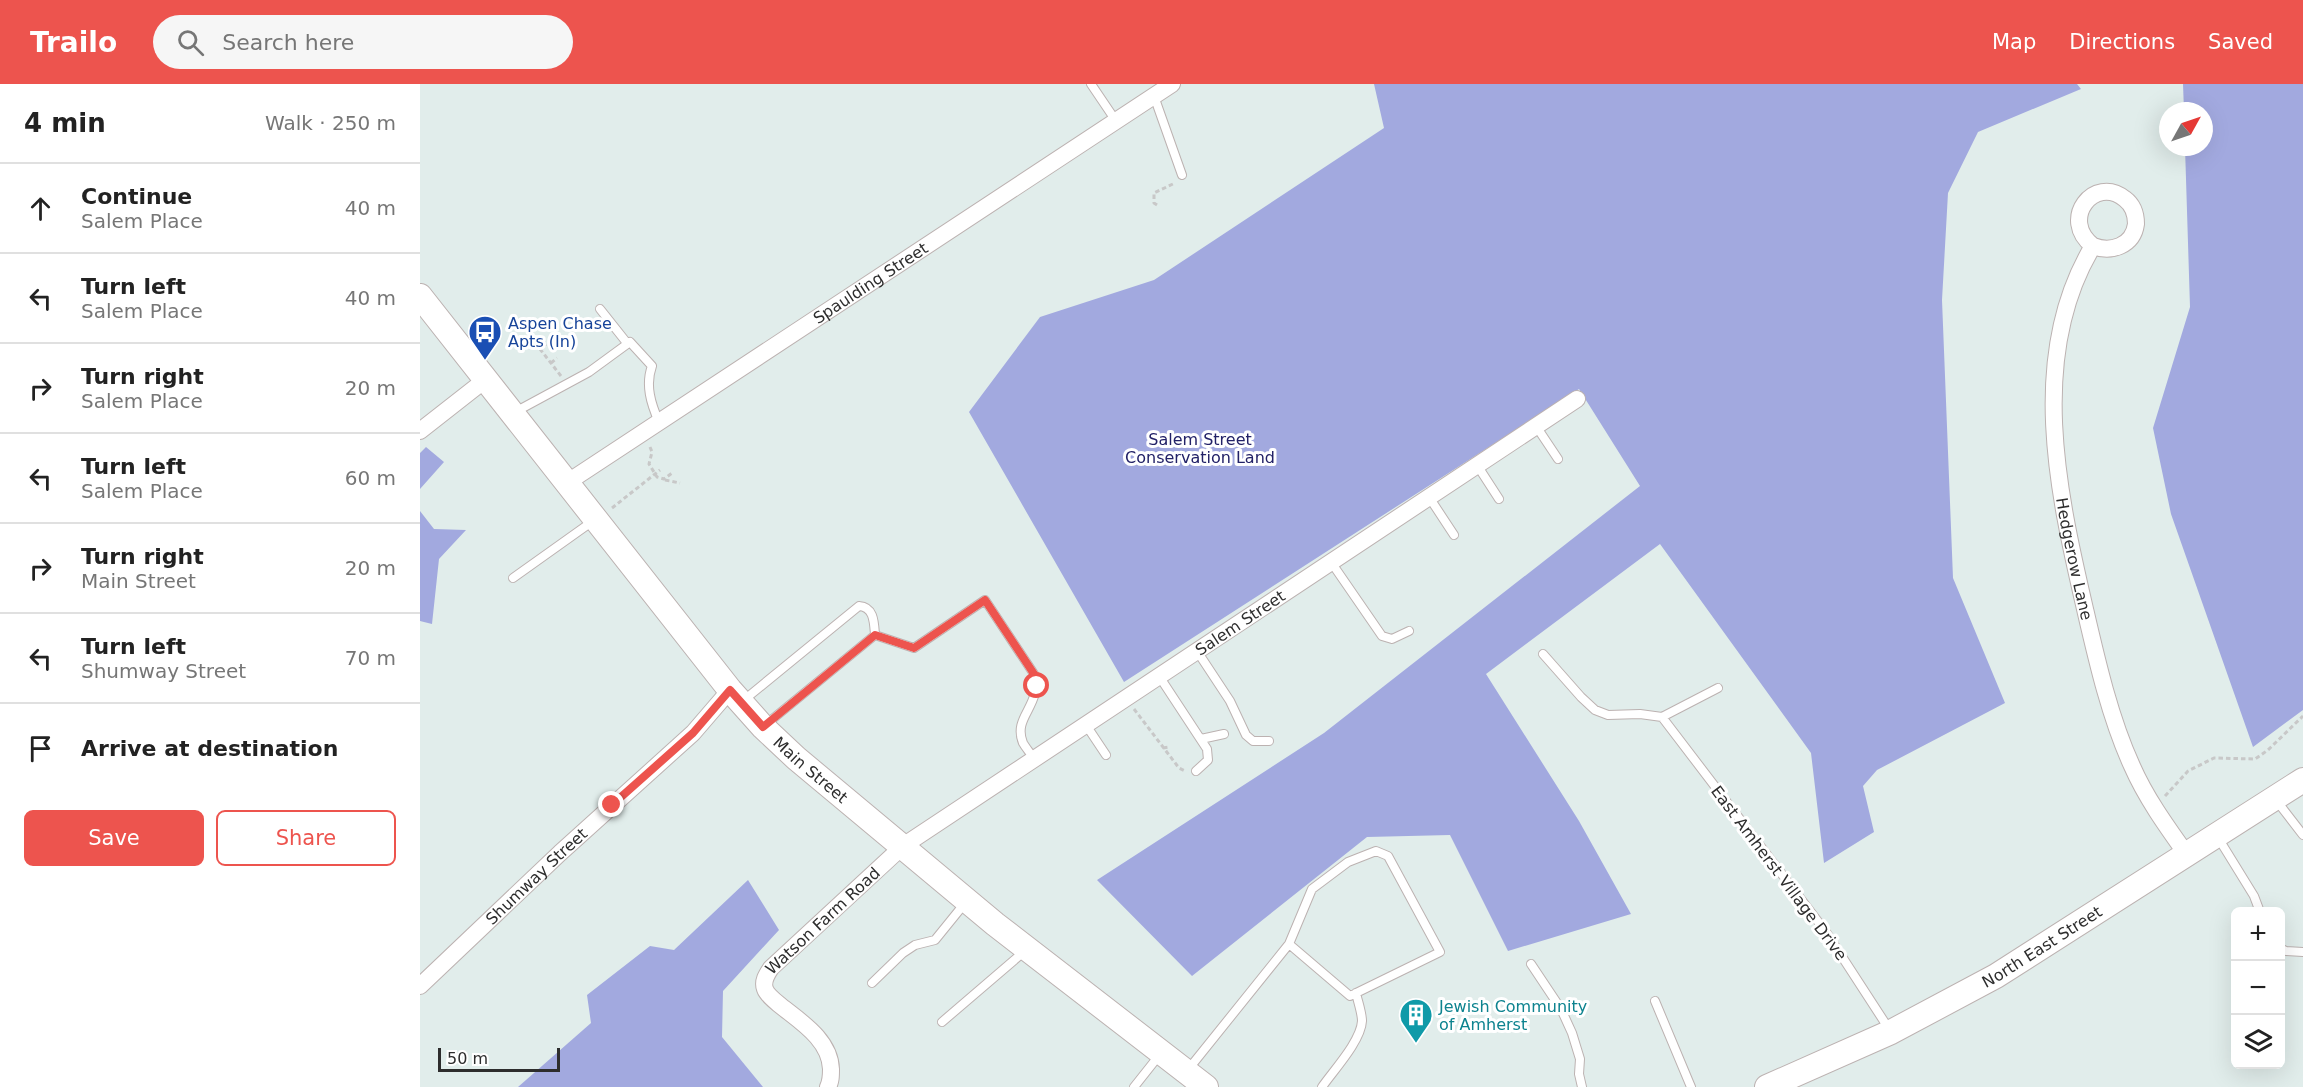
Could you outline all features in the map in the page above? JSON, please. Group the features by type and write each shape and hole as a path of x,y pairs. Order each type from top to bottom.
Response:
{"main road":[{"name":"Main Street","path":"420,296 736,696 763,727 796,758 1027,950 1102,1005 1206,1087"},
{"name":"North East Street","path":"1767,1087 1791,1082 1996,976 2303,780"}],"street":[{"name":"Spaulding Street","path":"568,482 1173,84"},
{"name":"Hedgerow Lane","path":"2093,246 2074,283 2061,326 2057,353 2055,400 2060,491 2094,647 2124,747 2153,805 2187,855"},
{"path":"420,431 485,380"},
{"name":"Salem Street","path":"903,846 1577,399"},
{"name":"Shumway Street","path":"420,986 560,853 736,696"},
{"name":"Watson Farm Road","path":"828,1087 831,1082 831,1066 826,1050 811,1030 772,998 765,989 764,977 903,846"}],"lane":[{"path":"1091,84 1116,122"},
{"path":"1154,96 1182,176"},
{"path":"600,309 627,343 634,345 652,366 648,382 654,410 652,426"},
{"path":"512,413 589,372 627,343"},
{"path":"1536,426 1558,459"},
{"path":"1477,465 1499,499"},
{"path":"1429,497 1454,535"},
{"path":"513,578 596,519"},
{"path":"1331,562 1382,636 1392,639 1409,630"},
{"path":"875,635 914,648 985,600 1034,674 1037,686 1035,699 1022,720 1020,731 1023,743 1034,759"},
{"path":"736,696 859,606 865,607 872,613 875,635"},
{"path":"763,727 875,635"},
{"path":"1197,651 1230,701 1246,735 1253,741 1269,741"},
{"path":"1543,654 1581,697 1595,710 1608,715 1640,714 1662,717 1718,688"},
{"path":"1159,676 1207,748 1208,760 1196,771"},
{"name":"East Amherst Village Drive","path":"1662,717 1826,932 1891,1032"},
{"path":"1086,725 1106,755"},
{"path":"1201,739 1224,734"},
{"path":"2275,798 2303,835"},
{"path":"2217,836 2254,896 2258,907"},
{"path":"1187,1072 1289,944 1312,889 1348,862 1376,851 1388,856 1440,952 1350,996 1289,944"},
{"path":"872,983 903,952 915,945 935,940 967,900"},
{"path":"942,1022 1027,950"},
{"path":"2285,950 2303,952"},
{"path":"1531,964 1561,1009 1572,1033 1580,1059 1582,1087"},
{"path":"1322,1087 1360,1029 1362,1020 1356,993"},
{"path":"1655,1001 1691,1087"},
{"path":"1134,1087 1161,1053"}],"path":[{"path":"1157,205 1154,203 1154,194 1179,181 1182,176"},
{"path":"546,344 540,349 567,385"},
{"path":"551,363 557,358"},
{"path":"652,426 652,452 649,464 657,477 680,483"},
{"path":"596,519 660,470"},
{"path":"664,479 672,473"},
{"path":"1126,698 1179,768 1188,772 1196,771"},
{"path":"2164,798 2188,771 2214,758 2255,759 2268,750 2303,716"},
{"path":"1163,748 1169,747"}],"green space":[{"name":"Salem Street Conservation Land","path":"1374,84 2077,84 2081,89 1978,132 1948,193 1942,300 1953,578 2005,703 1877,770 1863,786 1874,832 1824,863 1811,753 1660,544 1486,674 1579,821 1631,914 1508,951 1450,835 1367,837 1192,976 1097,880 1324,733 1640,486 1579,389 1124,682 969,412 1040,317 1154,280 1384,128"},
{"path":"2183,84 2303,84 2303,710 2253,747 2171,514 2153,428 2190,307 2185,156 2213,156 2213,102 2184,102"},
{"path":"426,447 444,462 420,489 420,453"},
{"path":"420,511 434,529 466,530 439,559 432,624 420,621"},
{"path":"748,880 779,930 723,991 722,1037 763,1087 518,1087 591,1023 587,995 650,946 674,950"}],"place":[{"name":"Aspen Chase Apts (In)","path":"485,361"},
{"name":"Jewish Community of Amherst","path":"1416,1044"}],"route":[{"path":"612,805 693,733 730,690 763,727 875,635 914,648 985,600 1034,674 1037,686"}]}
